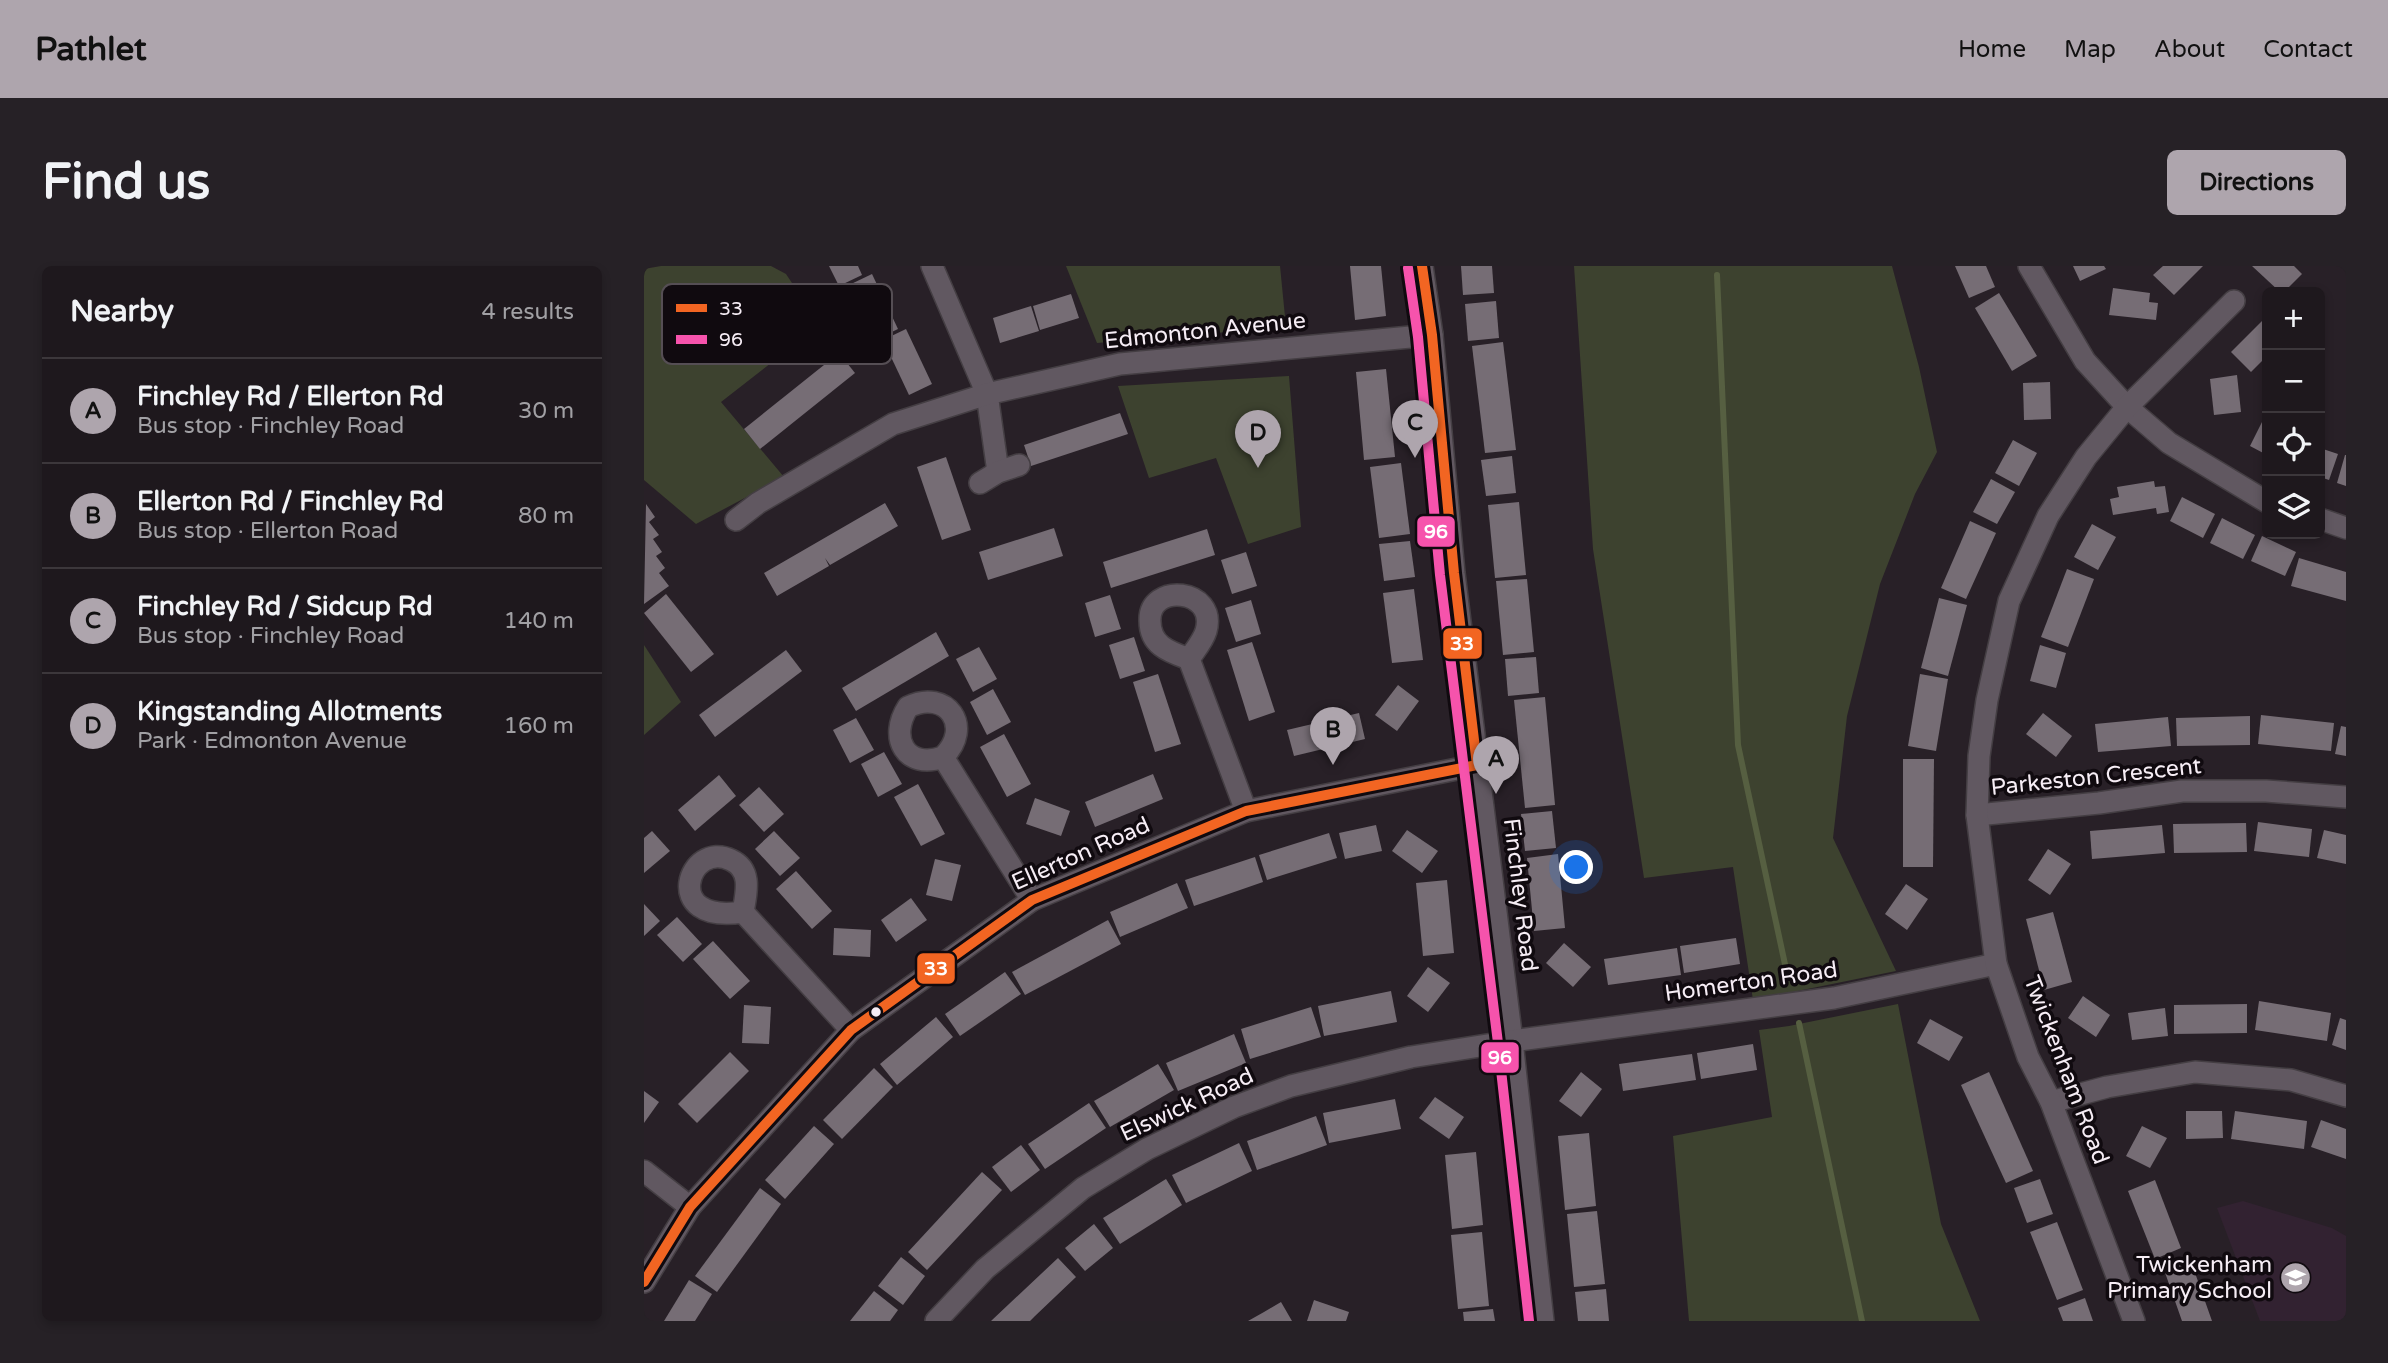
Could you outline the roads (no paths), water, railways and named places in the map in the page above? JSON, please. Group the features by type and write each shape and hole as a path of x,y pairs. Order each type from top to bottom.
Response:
{"street":[{"path":"932,266 986,394 989,477 1019,465"},
{"name":"Finchley Road","path":"1422,266 1432,335 1454,573 1512,1041 1543,1321"},
{"path":"2029,266 2085,361 2127,407 2169,443 2262,499"},
{"name":"Twickenham Road","path":"2134,1321 2051,1102 2028,1057 1996,964 1977,815 1979,755 1987,700 2009,601 2048,516 2086,457 2127,407 2234,301"},
{"name":"Edmonton Avenue","path":"736,520 758,503 894,424 986,394 1120,364 1432,335"},
{"path":"2325,521 2346,528"},
{"path":"1189,659 1246,811"},
{"path":"943,757 1032,900"},
{"name":"Ellerton Road","path":"644,1282 690,1207 851,1030 1032,900 1246,811 1477,765"},
{"name":"Parkeston Crescent","path":"1977,815 2099,803 2182,791 2266,791 2346,797"},
{"path":"743,912 851,1030"},
{"name":"Homerton Road","path":"1512,1041 1833,998 1996,964"},
{"name":"Elswick Road","path":"936,1321 985,1269 1083,1188 1147,1149 1234,1107 1291,1086 1411,1057 1512,1041"},
{"path":"2051,1102 2107,1087 2195,1072 2291,1080 2346,1096"},
{"path":"644,1171 690,1207"}],"waterway":[{"path":"1717,275 1738,745 1786,969"},
{"path":"1799,1023 1862,1321"}],"place":[{"name":"Finchley Rd / Sidcup Rd","path":"1415,458"},
{"name":"Kingstanding Allotments","path":"1258,468"},
{"name":"Ellerton Rd / Finchley Rd","path":"1333,765"},
{"name":"Finchley Rd / Ellerton Rd","path":"1496,794"},
{"name":"Twickenham Primary School","path":"2295,1278"}]}
